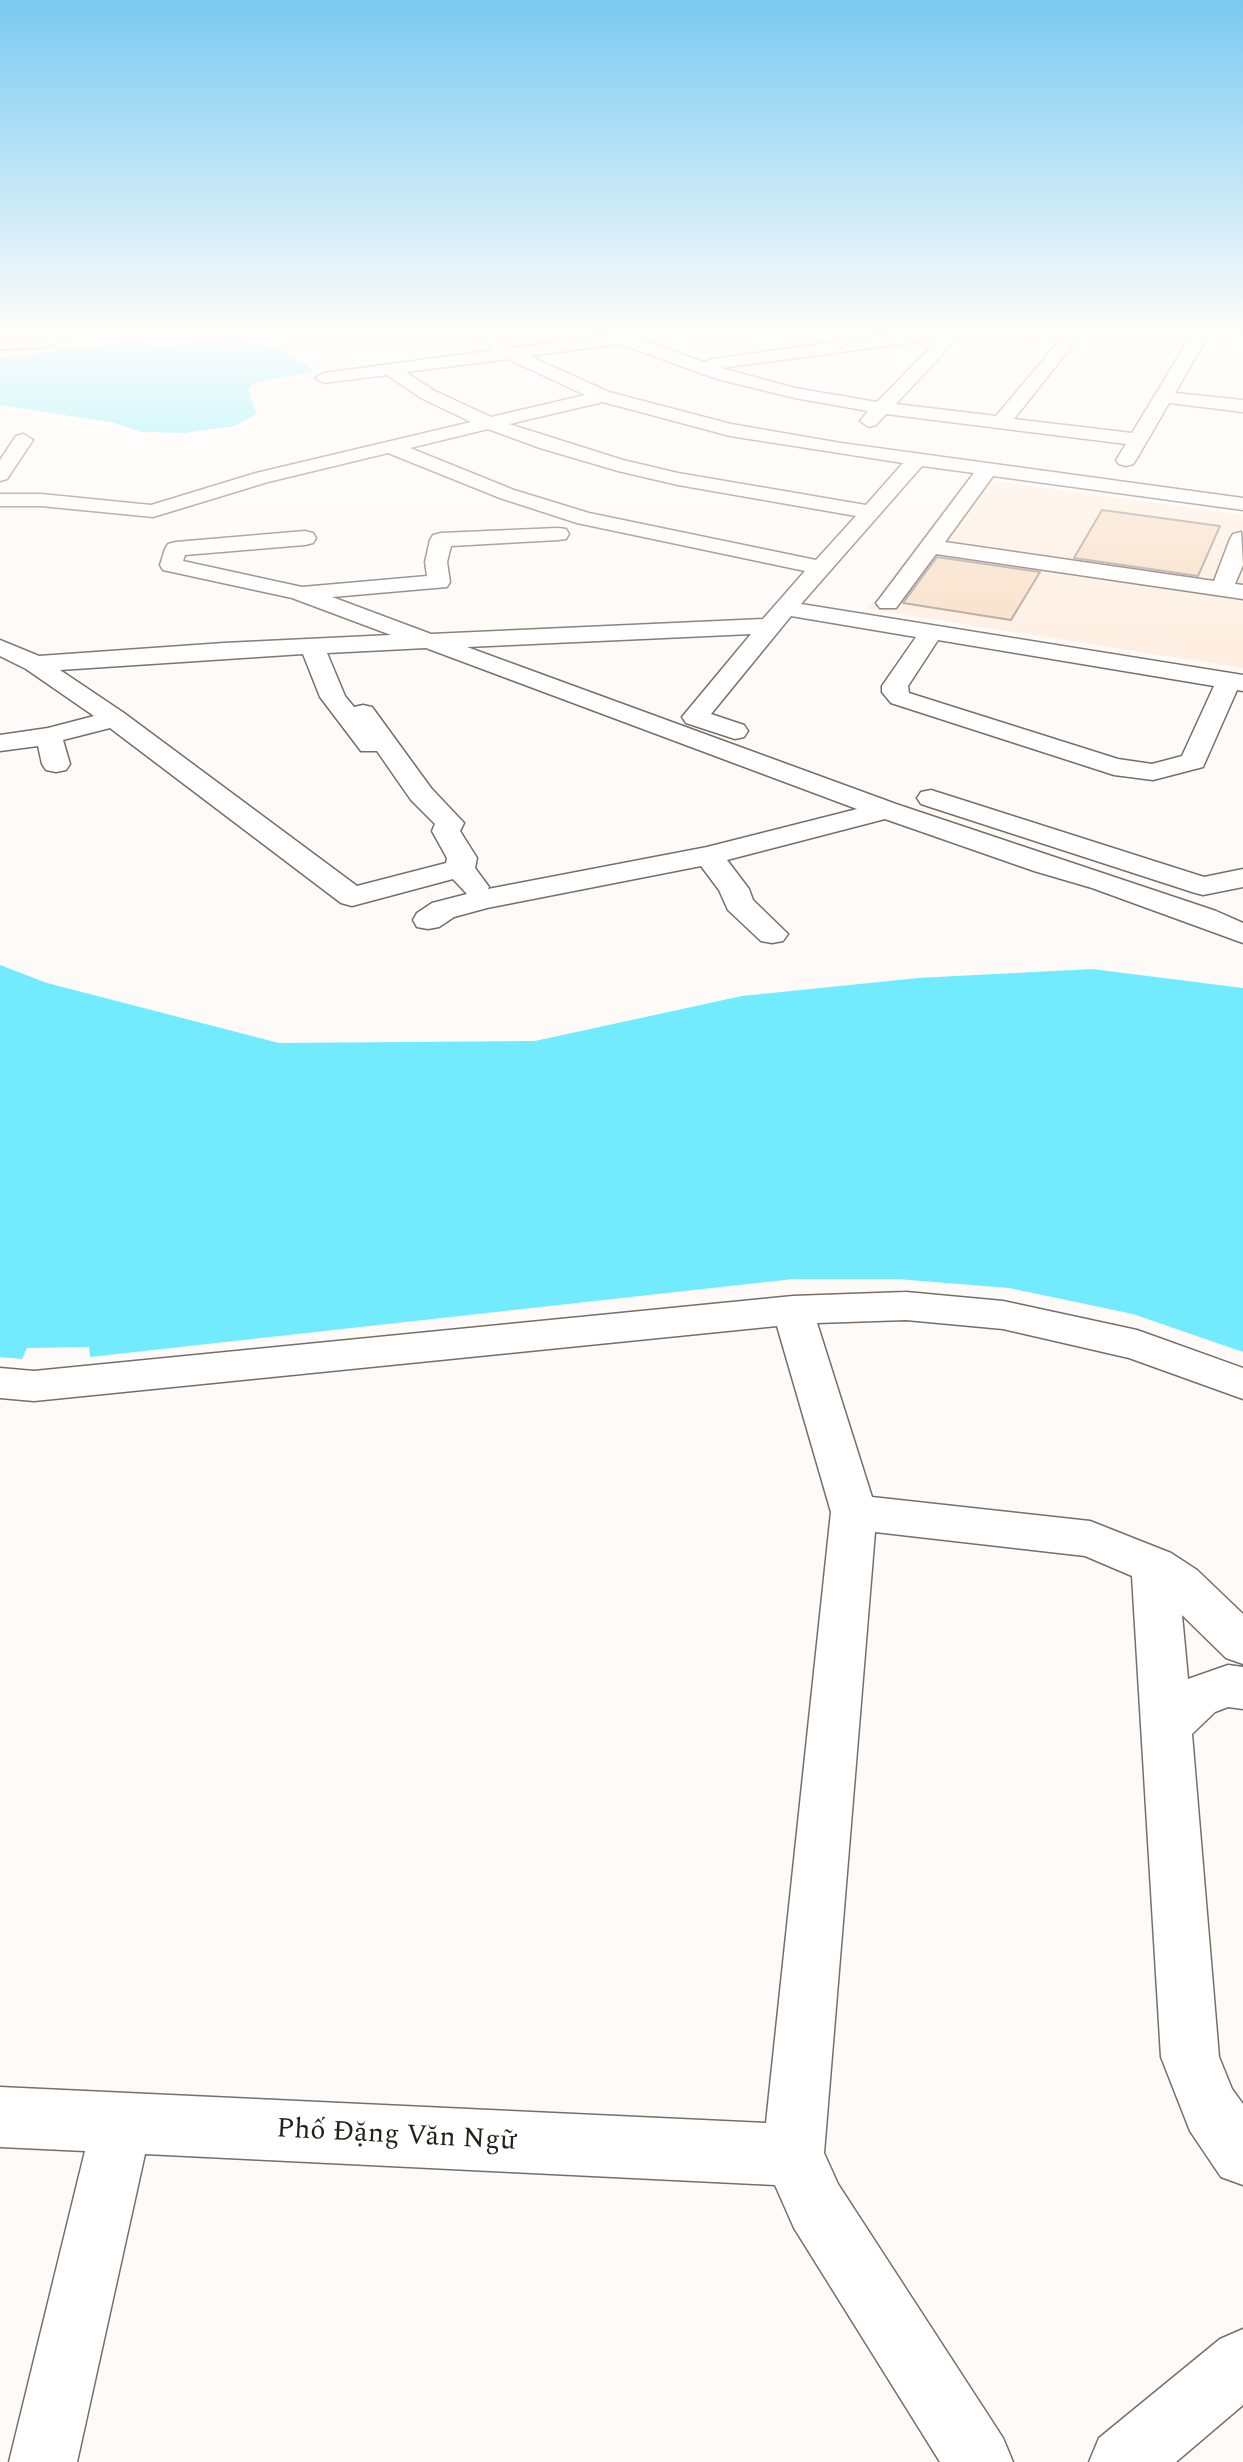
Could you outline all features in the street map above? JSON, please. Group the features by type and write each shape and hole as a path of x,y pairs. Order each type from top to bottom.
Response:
{"street":[{"path":"0,475 18,447"},
{"path":"0,500 41,500 139,512 153,511 197,495 384,447"},
{"path":"390,447 507,494 585,518 821,568"},
{"path":"558,447 678,479 871,512"},
{"path":"829,447 1243,504"},
{"path":"1110,485 1135,447"},
{"path":"695,717 778,617 917,460"},
{"path":"888,603 988,469"},
{"path":"299,593 439,582 436,562 441,540 558,534"},
{"path":"305,538 176,549 171,565 299,593 660,725 896,800 1099,853 1203,886 1243,878"},
{"path":"929,546 1233,584 1241,539"},
{"path":"35,664 778,617 931,632 1236,681 1193,761 1153,772 1114,767 901,698 895,692 895,686 931,632"},
{"path":"0,648 35,664 115,719 352,897 460,869"},
{"path":"313,648 333,697 373,750"},
{"path":"363,713 421,794 450,823 446,831 462,858 460,869 484,900"},
{"path":"660,725 695,717 867,776"},
{"path":"0,743 49,736 115,719"},
{"path":"49,736 56,764"},
{"path":"428,920 443,910 484,900 708,856 896,800 1073,873 1205,918 1243,934"},
{"path":"1073,873 1099,853"},
{"path":"708,856 734,889 739,904 772,934"},
{"path":"1203,886 1205,918"},
{"path":"0,1383 34,1386 793,1310 906,1306 1003,1315 1138,1345 1243,1384"},
{"path":"793,1310 854,1512 793,2155 816,2206 979,2462"},
{"path":"854,1512 1090,1539 1121,1549 1155,1566 1201,1602 1243,1644"},
{"path":"1155,1566 1190,2057 1211,2110 1243,2155"},
{"path":"1168,1725 1197,1697 1228,1686 1243,1688"},
{"name":"Phố Đặng Văn Ngữ","path":"0,2117 121,2125 793,2155"},
{"path":"43,2462 121,2125"},
{"path":"1123,2462 1243,2362"}],"shaded area":[{"path":"967,477 1243,515 1243,668 868,609"}],"water":[{"path":"0,965 47,983 279,1043 535,1041 742,996 918,978 1092,969 1243,988 1243,1352 1133,1314 1009,1288 897,1279 793,1279 90,1357 89,1347 27,1348 22,1359 0,1357"}],"building":[{"path":"1102,510 1220,526 1198,576 1074,558"},
{"path":"937,557 1040,572 1011,620 903,603"}]}
